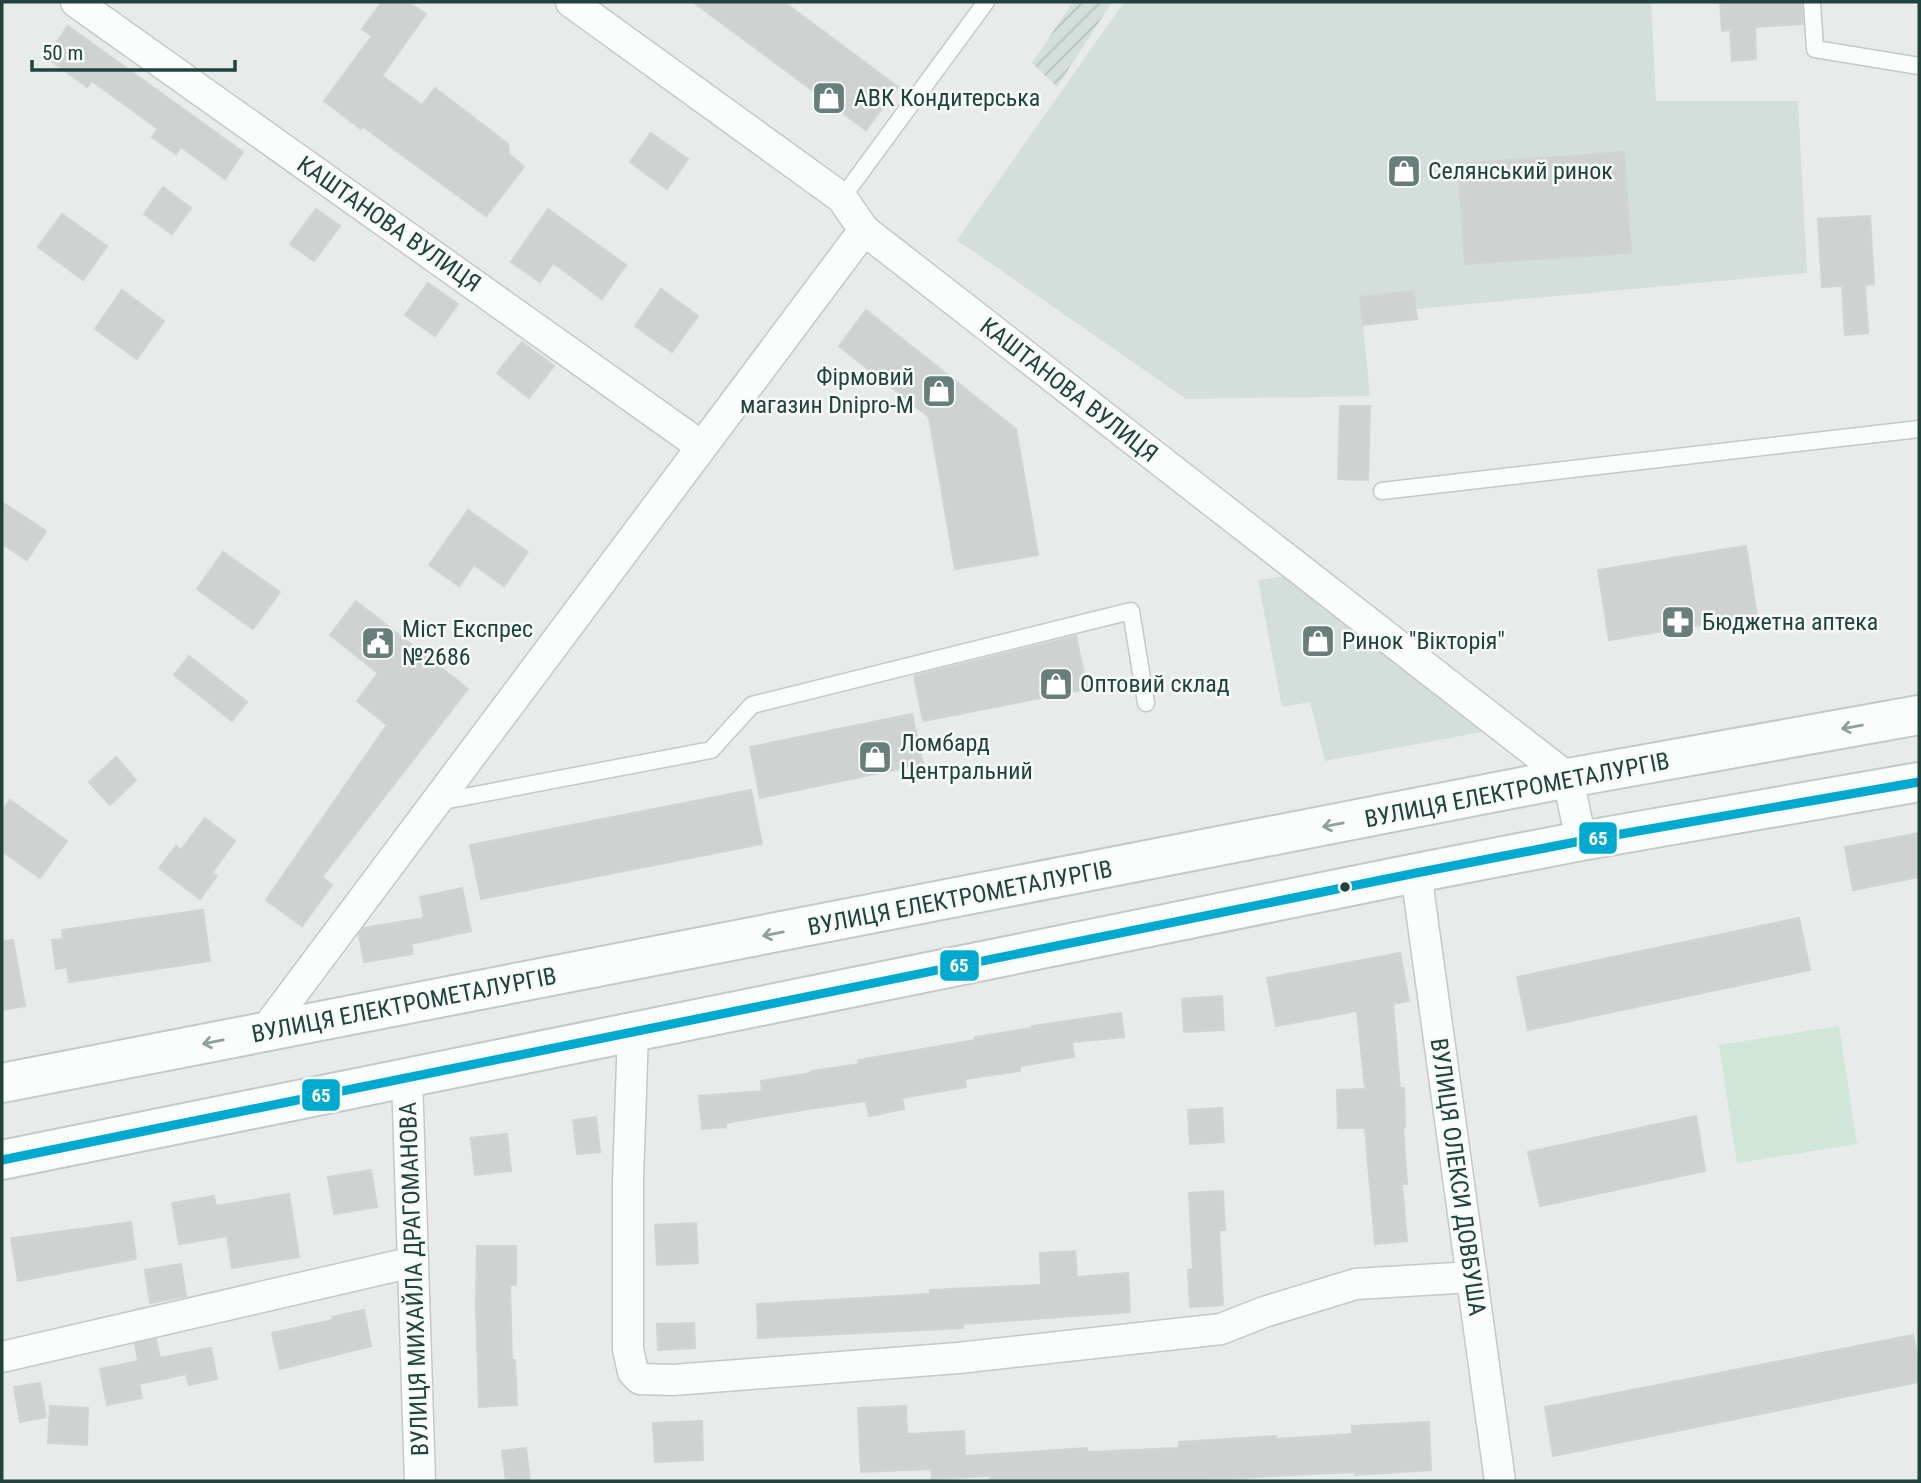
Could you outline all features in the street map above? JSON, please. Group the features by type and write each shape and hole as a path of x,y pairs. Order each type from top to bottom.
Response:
{"main road":[{"name":"ВУЛИЦЯ ЕЛЕКТРОМЕТАЛУРГІВ","path":"2,1083 1568,778 1919,715"},
{"path":"2,1160 1416,873 1581,841 1919,782"}],"street":[{"name":"КАШТАНОВА ВУЛИЦЯ","path":"76,2 701,446"},
{"name":"КАШТАНОВА ВУЛИЦЯ","path":"571,2 842,198 864,230 1568,778"},
{"path":"264,1032 864,230"},
{"path":"1568,778 1581,841"},
{"name":"ВУЛИЦЯ ОЛЕКСИ ДОВБУША","path":"1416,873 1500,1481"},
{"path":"633,1032 628,1181 628,1349 633,1372 640,1379 673,1380 958,1357 1222,1329 1264,1312 1356,1284 1472,1277"},
{"name":"ВУЛИЦЯ МИХАЙЛА ДРАГОМАНОВА","path":"407,1077 420,1481"},
{"path":"2,1357 413,1262"}],"lane":[{"path":"842,198 986,2"},
{"path":"1812,2 1815,50 1919,66"},
{"path":"1382,491 1919,429"},
{"path":"436,802 711,750 752,705 1131,611 1146,703"}],"shaded area":[{"path":"1073,2 1112,2 1057,87 1032,63"},
{"name":"Селянський ринок","path":"1124,2 1651,2 1656,101 1798,101 1807,273 1416,309 1417,319 1363,325 1370,396 1186,399 957,240"},
{"name":"Ринок \"Вікторія\"","path":"1285,576 1482,732 1325,761 1310,702 1282,707 1258,580"}],"green space":[{"path":"1839,1026 1857,1144 1737,1163 1719,1045"}],"building":[{"path":"382,2 408,2 426,14 382,76 422,105 435,88 508,144 509,154 524,167 486,216 324,101 372,36 362,29"},
{"path":"693,2 784,2 898,87 866,130"},
{"path":"1720,2 1802,2 1803,24 1755,27 1756,59 1732,61 1730,30 1722,31"},
{"path":"68,26 243,152 225,179 181,147 176,154 152,137 158,129 92,81 87,87 46,57"},
{"path":"651,133 688,159 667,189 630,162"},
{"path":"1624,152 1631,253 1465,264 1458,164"},
{"path":"163,187 191,208 172,234 144,214"},
{"path":"316,209 340,226 314,261 290,244"},
{"path":"548,209 626,265 602,299 553,263 540,282 511,262"},
{"path":"62,214 107,246 83,280 38,247"},
{"path":"1870,216 1874,284 1865,285 1868,333 1845,335 1842,286 1822,287 1818,219"},
{"path":"428,283 458,304 435,336 405,315"},
{"path":"661,289 698,316 672,352 635,326"},
{"path":"122,290 164,321 137,359 95,329"},
{"path":"1413,291 1417,319 1363,325 1360,297"},
{"path":"866,310 1016,429 1038,555 955,569 929,417 839,346"},
{"path":"522,342 554,366 529,398 497,373"},
{"path":"1340,406 1370,406 1368,480 1338,479"},
{"path":"2,502 46,531 27,560 2,544"},
{"path":"468,510 528,552 504,586 474,565 459,586 429,565"},
{"path":"1746,546 1757,616 1609,640 1598,570"},
{"path":"223,552 280,592 253,629 197,589"},
{"path":"356,601 468,689 322,877 332,885 302,926 266,900 387,725 357,701 378,673 330,635"},
{"path":"1076,636 1087,689 923,721 914,676"},
{"path":"189,656 247,702 232,721 174,675"},
{"path":"912,714 923,764 760,798 750,747"},
{"path":"116,757 136,780 110,805 89,782"},
{"path":"751,790 762,844 481,899 470,845"},
{"path":"10,800 67,841 40,878 2,851 2,811"},
{"path":"205,818 235,841 212,873 217,876 200,899 159,868 176,846 181,850"},
{"path":"1919,833 1919,877 1853,890 1845,847"},
{"path":"462,888 471,931 411,944 413,954 364,962 359,934 364,928 424,918 420,897"},
{"path":"203,910 210,961 69,982 67,967 56,969 52,940 63,939 62,930"},
{"path":"1799,918 1810,970 1528,1030 1517,977"},
{"path":"13,940 25,1006 2,1010 2,941"},
{"path":"1400,953 1409,1001 1393,1004 1400,1088 1404,1088 1403,1127 1407,1184 1402,1184 1407,1241 1375,1244 1365,1128 1338,1128 1337,1090 1365,1089 1357,1011 1276,1026 1267,978"},
{"path":"1222,996 1224,1030 1184,1032 1182,999"},
{"path":"1121,1013 1124,1037 1072,1042 1074,1057 1020,1066 1020,1071 965,1079 966,1087 902,1098 904,1109 869,1116 866,1101 702,1129 699,1096 762,1091 761,1081 859,1064 858,1060 975,1040 975,1037 1032,1026"},
{"path":"1222,1108 1224,1142 1190,1144 1188,1110"},
{"path":"1696,1116 1705,1171 1540,1206 1528,1152"},
{"path":"596,1117 600,1152 577,1154 573,1120"},
{"path":"507,1134 511,1171 475,1175 471,1138"},
{"path":"371,1170 377,1207 334,1214 328,1177"},
{"path":"1223,1191 1225,1230 1219,1230 1223,1305 1190,1307 1188,1270 1193,1269 1189,1193"},
{"path":"289,1194 299,1257 232,1268 227,1236 179,1244 172,1203 214,1196 216,1206"},
{"path":"131,1222 136,1259 18,1281 11,1238"},
{"path":"696,1223 698,1263 657,1265 655,1225"},
{"path":"477,1246 516,1246 516,1285 510,1285 512,1360 515,1360 517,1405 479,1407"},
{"path":"1075,1251 1077,1277 1128,1273 1130,1312 963,1324 963,1328 758,1338 757,1304 930,1294 930,1290 1041,1285 1040,1253"},
{"path":"181,1264 186,1296 150,1303 145,1270"},
{"path":"364,1310 371,1346 280,1369 272,1333 333,1320 332,1317"},
{"path":"694,1323 695,1348 658,1350 657,1324"},
{"path":"1913,1335 1919,1364 1919,1382 1553,1456 1545,1407"},
{"path":"156,1339 160,1358 211,1348 217,1379 189,1385 186,1374 139,1384 142,1398 107,1405 100,1369 138,1361 135,1344"},
{"path":"40,1383 46,1417 20,1422 14,1387"},
{"path":"50,1406 88,1408 87,1445 48,1443"},
{"path":"906,1406 907,1434 964,1431 965,1456 1087,1448 1087,1452 1179,1448 1179,1442 1352,1434 1352,1426 1429,1422 1431,1470 1190,1481 990,1481 990,1476 932,1479 931,1469 861,1472 858,1408"},
{"path":"702,1421 703,1460 655,1462 653,1423"},
{"path":"526,1448 530,1481 506,1481 502,1451"}],"transit line":[{"name":"65","path":"2,1160 1416,873 1581,841 1919,782"}],"place":[{"name":"АВК Кондитерська","path":"829,98"},
{"name":"Селянський ринок","path":"1404,171"},
{"name":"Фірмовий магазин Dnipro-M","path":"939,391"},
{"name":"Бюджетна аптека","path":"1678,622"},
{"name":"Ринок \"Вікторія\"","path":"1318,641"},
{"name":"Міст Експрес №2686","path":"378,643"},
{"name":"Оптовий склад","path":"1056,684"},
{"name":"Ломбард Центральний","path":"875,757"}]}
